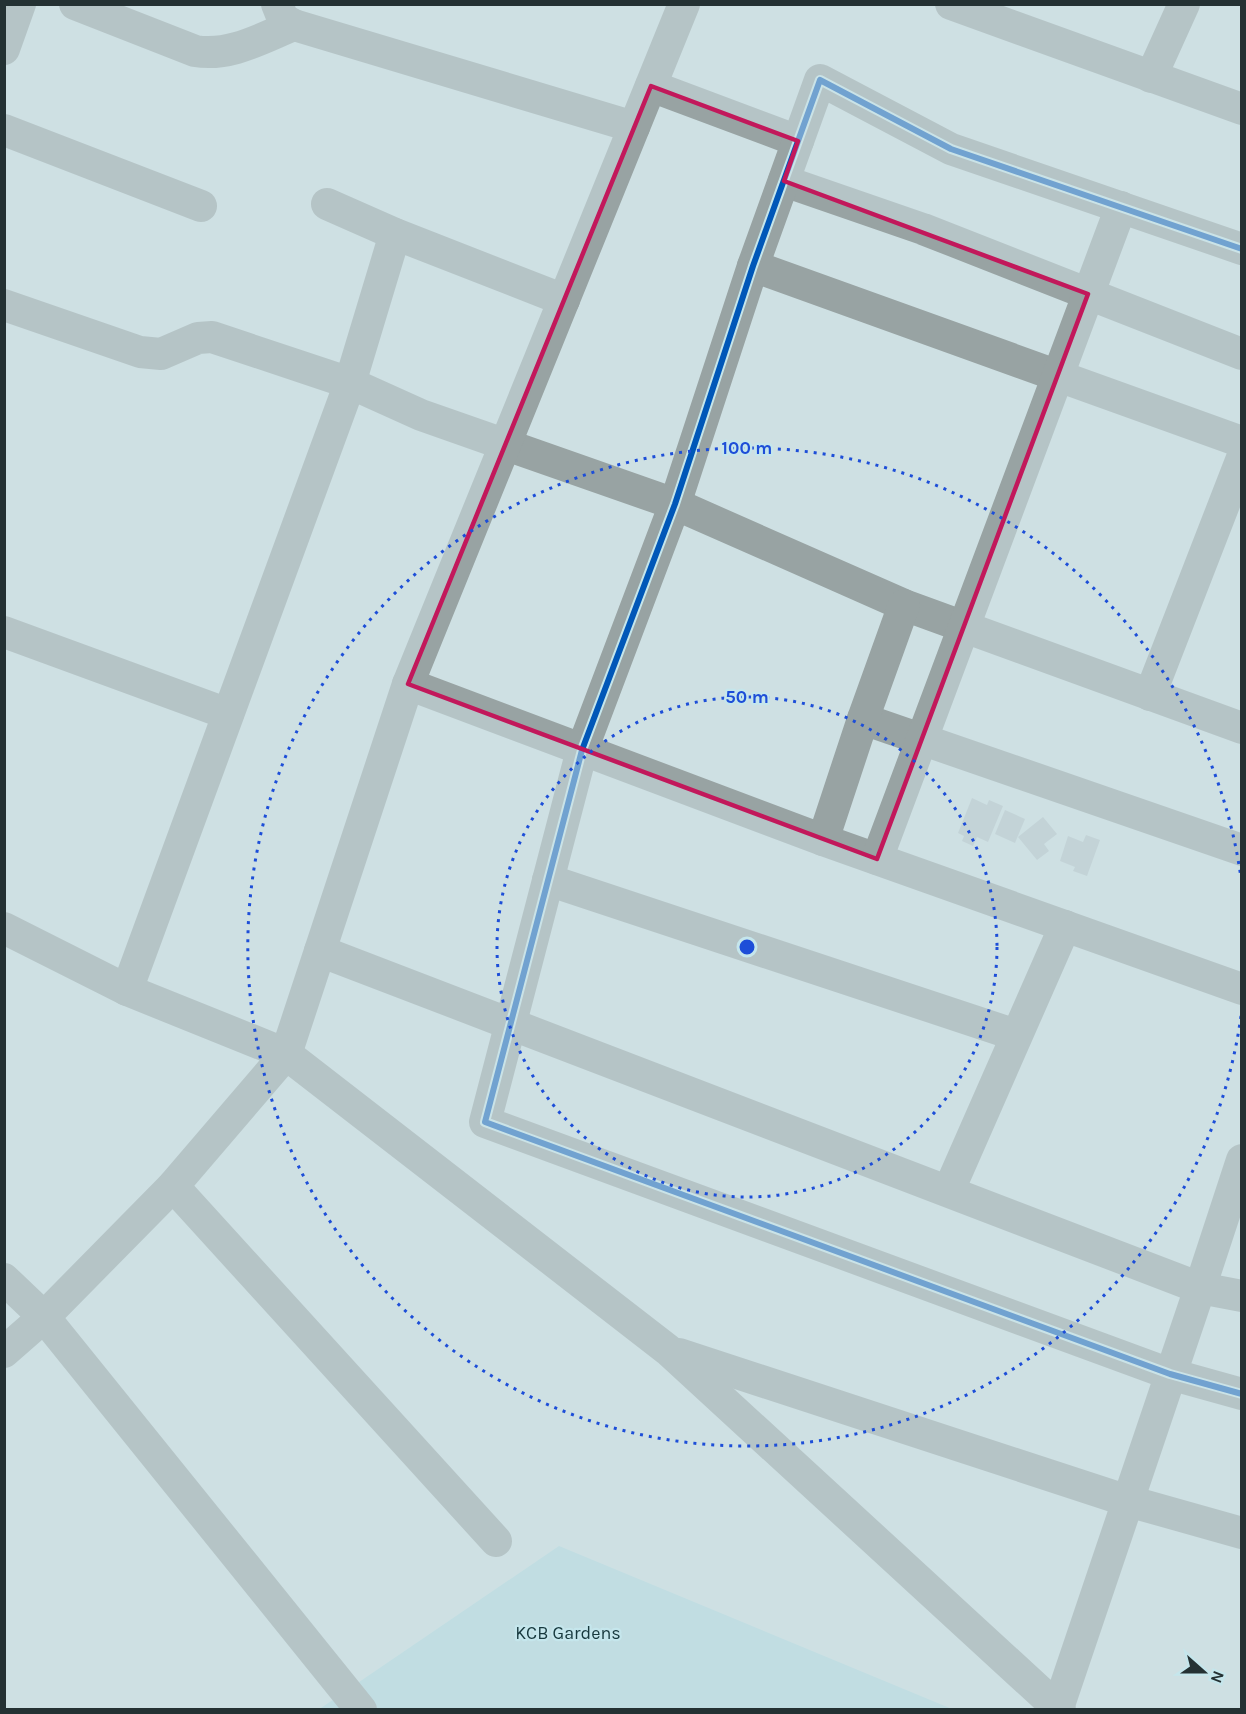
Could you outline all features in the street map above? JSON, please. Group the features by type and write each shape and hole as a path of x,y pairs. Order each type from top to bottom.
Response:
{"street":[{"path":"4,49 20,4"},
{"path":"75,4 195,51 212,53 227,52 285,15 634,127"},
{"path":"4,1352 44,1317 173,1186 286,1054 408,684 684,4"},
{"path":"951,4 1242,109"},
{"path":"1151,77 1184,4"},
{"path":"1242,249 951,149 820,80 753,267 675,504 582,750 485,1122 1170,1374 1242,1394"},
{"path":"651,86 798,141"},
{"path":"4,130 201,206"},
{"path":"784,181 923,229 1242,354"},
{"path":"327,204 394,234 564,300"},
{"path":"877,859 1121,207"},
{"path":"127,990 350,382 394,234"},
{"path":"753,267 1242,442"},
{"path":"4,305 140,352 161,354 198,338 212,337 350,382 421,415 675,504 904,605 1242,728"},
{"path":"1150,694 1242,458"},
{"path":"823,840 904,605"},
{"path":"4,632 228,714"},
{"path":"408,684 823,840 1242,989"},
{"path":"863,719 1242,850"},
{"path":"548,880 1016,1035"},
{"path":"949,1190 1065,926"},
{"path":"4,928 127,990 286,1054 668,1350 1059,1709 1242,1160"},
{"path":"320,951 1200,1288 1242,1296"},
{"path":"173,1186 496,1541"},
{"path":"4,1279 44,1317 361,1710"},
{"path":"668,1350 1128,1501 1242,1533"}],"highlighted area":[{"path":"651,86 798,141 784,181 1088,294 877,859 408,684"}],"green space":[{"name":"KCB Gardens","path":"559,1546 952,1709 318,1710"}],"building":[{"path":"972,798 987,805 989,800 1003,806 988,842 977,837 973,846 962,841 964,836 958,833"},
{"path":"1005,810 1025,819 1015,843 995,834"},
{"path":"1043,817 1057,834 1044,844 1049,851 1037,860 1018,837"},
{"path":"1086,835 1100,840 1087,876 1073,871 1075,867 1060,861 1068,836 1083,842"}],"cycle path":[{"path":"1242,249 951,149 820,80 753,266 675,504 582,750 485,1122 1170,1374 1242,1394"}]}
